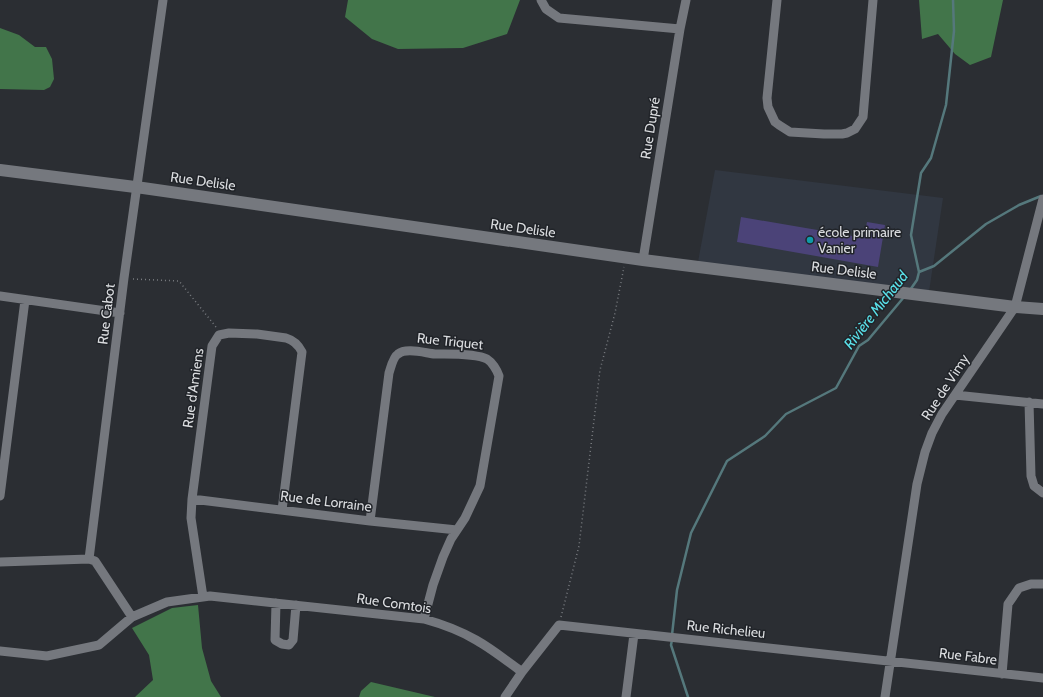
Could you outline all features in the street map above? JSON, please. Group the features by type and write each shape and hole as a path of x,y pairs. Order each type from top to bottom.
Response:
{"street":[{"name":"Rue Cabot","path":"89,559 124,278 163,0"},
{"path":"541,0 546,9 559,18 680,29"},
{"name":"Rue Dupré","path":"643,260 686,0"},
{"path":"776,0 768,98 768,107 775,122 790,132 842,134 855,129 863,117 873,0"},
{"name":"Rue Delisle","path":"0,170 137,187 626,258 1015,307 1043,309"},
{"name":"Rue de Vimy","path":"886,697 890,661 917,484 925,452 932,433 942,414 1015,307 1043,199"},
{"path":"0,296 120,313"},
{"path":"0,496 25,300"},
{"path":"222,334 257,334 286,338 291,340 300,348 302,352 282,510"},
{"name":"Rue d'Amiens","path":"203,597 190,518 212,346 219,335 222,334"},
{"name":"Rue Triquet","path":"370,521 389,373 397,354 408,351 480,356 489,360 498,371 499,376 480,486 465,518 451,539 443,556 433,585 424,620"},
{"path":"955,395 1043,404"},
{"path":"1028,402 1031,476 1034,486 1043,493"},
{"name":"Rue de Lorraine","path":"192,499 457,530"},
{"path":"0,562 89,559 95,561 132,617"},
{"path":"1002,674 1008,604 1019,588 1031,584 1043,584"},
{"name":"Rue Comtois","path":"0,651 47,656 99,645 132,617 167,602 210,596 424,620 443,625 469,636 522,672"},
{"path":"276,603 275,640 282,644 289,645 293,640 296,605"},
{"path":"505,697 522,672 559,625"},
{"name":"Rue Richelieu","path":"559,625 890,661"},
{"path":"626,697 634,634"},
{"name":"Rue Fabre","path":"890,661 1043,678"}],"path":[{"path":"559,625 579,546 600,370 615,314 626,258"},
{"path":"124,278 179,281 222,334"}],"shaded area":[{"path":"715,170 943,198 929,292 698,262"}],"green space":[{"path":"348,0 520,0 507,34 463,48 398,49 372,39 345,17"},
{"path":"919,0 1003,0 991,57 970,65 955,54 938,34 922,39"},
{"path":"0,28 19,35 35,47 46,47 52,59 54,79 50,87 44,90 0,89"},
{"path":"198,605 202,648 211,681 221,697 135,697 153,680 149,655 132,628 172,608"},
{"path":"371,682 435,697 359,697 361,691"}],"building":[{"name":"école primaire Vanier","path":"741,217 864,238 867,222 885,225 878,267 737,242"}],"waterway":[{"path":"919,272 911,235 921,173 931,158 946,105 954,31 953,0"},
{"name":"Rivière Michaud","path":"910,290 917,280 919,272 934,266 986,224 1019,205 1041,196"},
{"name":"Rivière Michaud","path":"672,635 677,590 691,533 727,461 765,436 786,414 836,388 859,346 868,340 904,297"},
{"name":"Rivière Michaud","path":"672,640 671,645 688,697"}],"place":[{"name":"école primaire Vanier","path":"810,240"}]}
